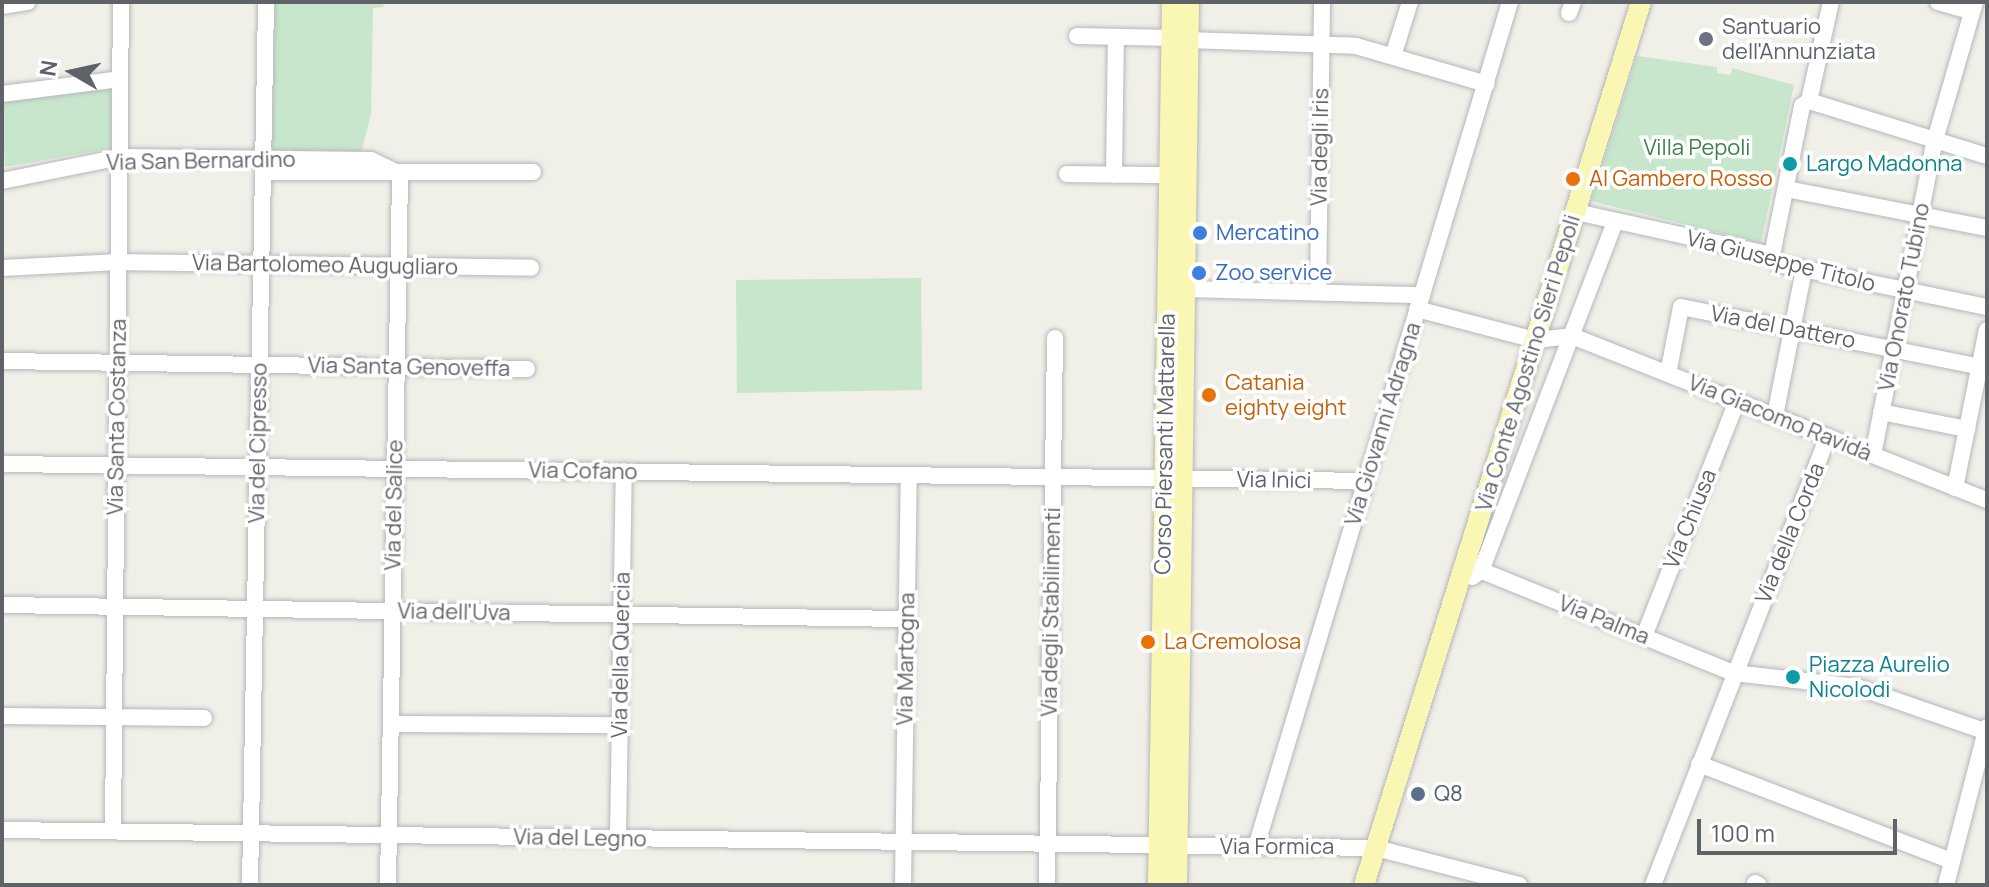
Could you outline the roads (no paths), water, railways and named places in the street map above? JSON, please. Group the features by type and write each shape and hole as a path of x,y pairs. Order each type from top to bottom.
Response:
{"main road":[{"name":"Corso Piersanti Mattarella","path":"1172,2 1180,39 1185,289 1174,478"},
{"name":"Corso Piersanti Mattarella","path":"1158,885 1168,846 1174,478 1170,175 1180,39 1189,2"},
{"name":"Via Conte Agostino Sieri Pepoli","path":"1364,885 1458,587 1473,568 1494,472 1641,2"},
{"name":"Corso Piersanti Mattarella","path":"1168,846 1177,885"}],"street":[{"path":"2,6 28,2"},
{"name":"Via Santa Costanza","path":"113,831 121,2"},
{"name":"Via del Cipresso","path":"250,885 266,2"},
{"name":"Via degli Iris","path":"1318,292 1322,2"},
{"path":"1394,53 1410,2"},
{"name":"Via Giovanni Adragna","path":"1256,847 1510,2"},
{"path":"1772,255 1802,106 1812,98 1831,2"},
{"path":"1938,2 1974,7"},
{"name":"Via Onorato Tubino","path":"1873,455 1935,140 1974,7"},
{"path":"1077,36 1322,42 1394,53 1487,84"},
{"path":"1114,175 1116,37"},
{"path":"2,94 120,79"},
{"path":"1812,98 1987,156"},
{"name":"Via San Bernardino","path":"2,181 120,157 263,166 371,160 400,174 533,172"},
{"name":"Via del Salice","path":"388,885 400,174"},
{"path":"1067,174 1170,175"},
{"path":"1786,189 1987,228"},
{"name":"Via Giuseppe Titolo","path":"1576,212 1772,255 1779,264 1987,307"},
{"name":"Via Conte Agostino Sieri Pepoli","path":"1473,568 1516,481 1615,222"},
{"name":"Via Bartolomeo Augugliaro","path":"2,268 119,262 531,268"},
{"path":"1775,416 1804,269"},
{"path":"1185,289 1318,292 1420,302 1535,340 1572,336"},
{"name":"Via del Dattero","path":"1668,374 1681,307 1980,367"},
{"path":"1955,488 1987,330"},
{"name":"Via Giacomo Ravidà","path":"1572,336 1987,500"},
{"name":"Via degli Stabilimenti","path":"1047,885 1055,338"},
{"name":"Via Santa Genoveffa","path":"2,361 527,369"},
{"name":"Via Chiusa","path":"1644,636 1737,401"},
{"path":"1881,412 1967,429"},
{"name":"Via della Corda","path":"1653,885 1731,675 1828,437"},
{"name":"Via Cofano","path":"2,464 1174,478"},
{"name":"Via della Quercia","path":"618,838 624,471"},
{"path":"1494,472 1516,481"},
{"name":"Via Martogna","path":"903,885 909,475"},
{"name":"Via Inici","path":"1174,478 1366,481"},
{"name":"Via Palma","path":"1473,568 1644,636 1731,675 1857,687 1987,730"},
{"name":"Via dell'Uva","path":"2,605 907,619"},
{"path":"2,716 204,718"},
{"path":"391,724 620,725"},
{"path":"1946,885 1987,730"},
{"path":"1699,764 1952,861"},
{"name":"Via del Legno","path":"2,830 1168,846"},
{"name":"Via Formica","path":"1168,846 1376,848 1512,884"}],"place":[{"name":"Santuario dell'Annunziata","path":"1706,39"},
{"name":"Largo Madonna","path":"1790,164"},
{"name":"Al Gambero Rosso","path":"1573,179"},
{"name":"Mercatino","path":"1200,233"},
{"name":"Zoo service","path":"1199,273"},
{"name":"Catania eighty eight","path":"1209,395"},
{"name":"La Cremolosa","path":"1148,642"},
{"name":"Piazza Aurelio Nicolodi","path":"1793,677"},
{"name":"Q8","path":"1418,794"}],"park label":[{"name":"Villa Pepoli","path":"1697,148"}]}
